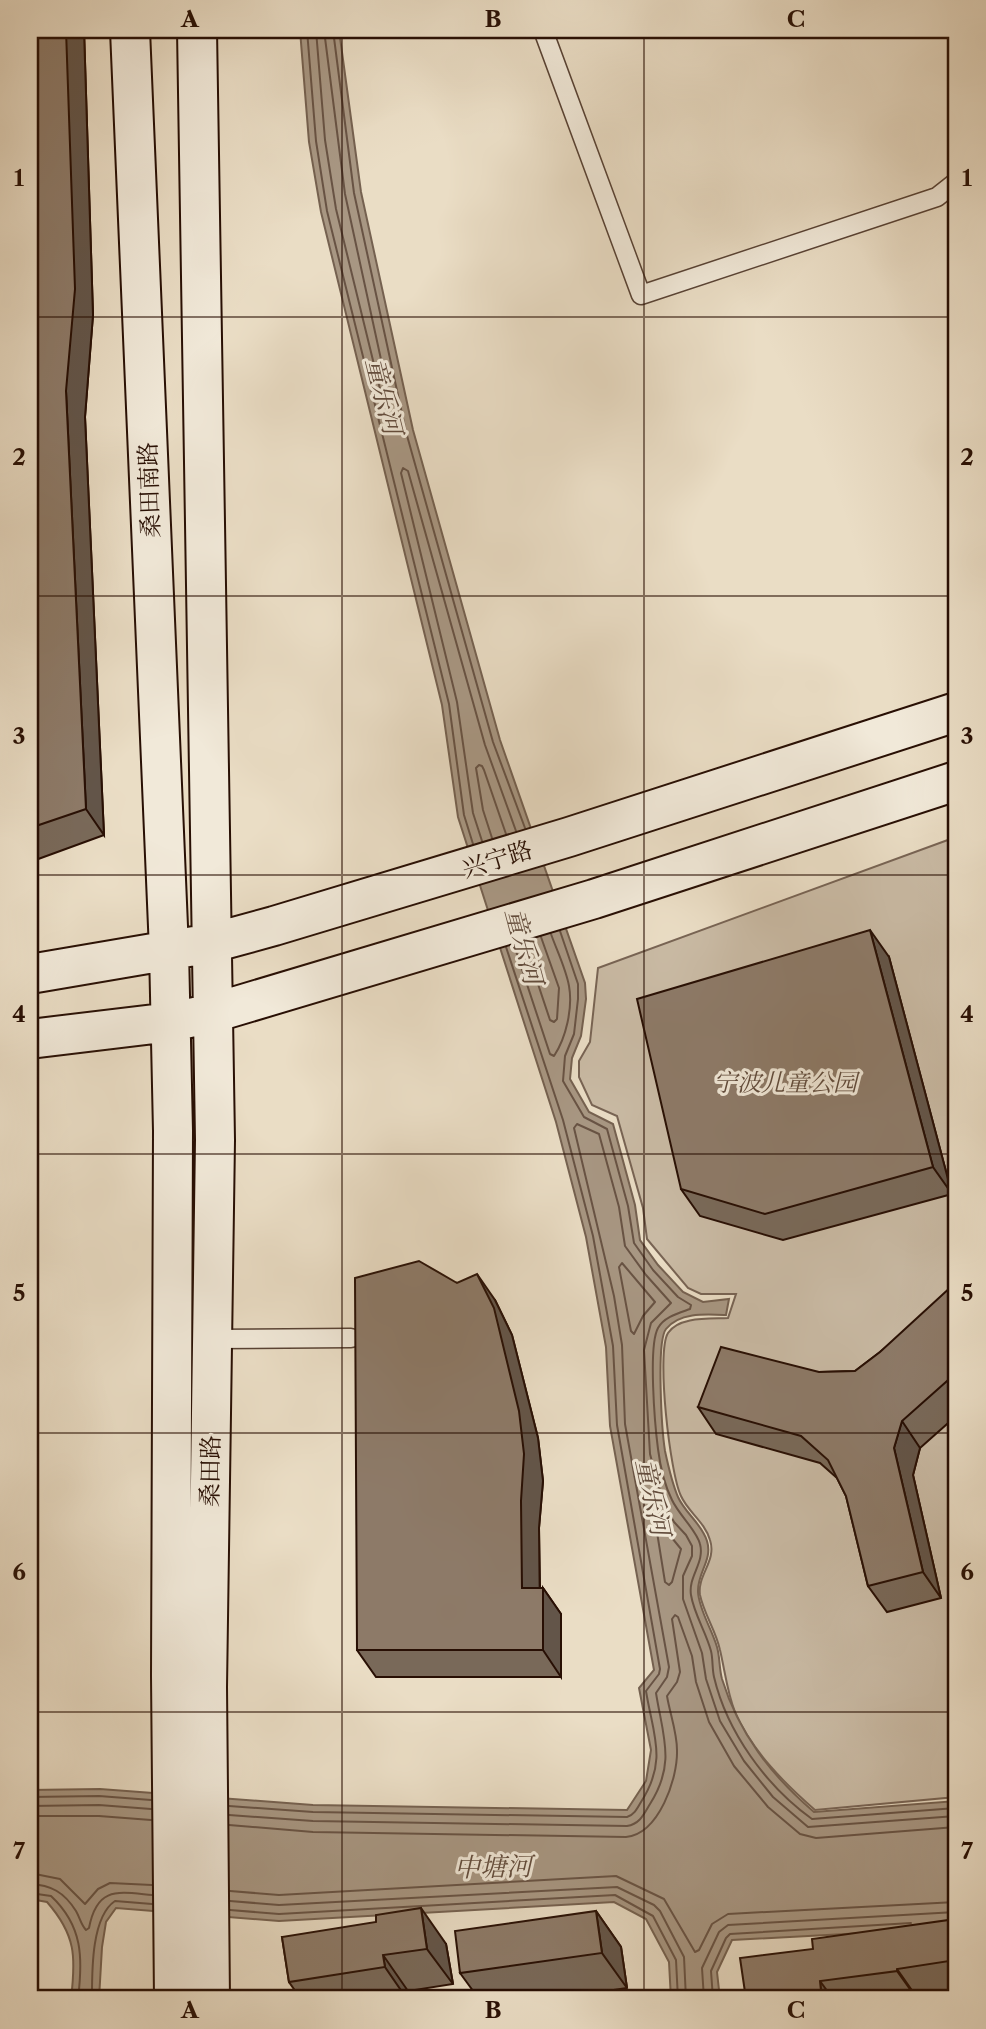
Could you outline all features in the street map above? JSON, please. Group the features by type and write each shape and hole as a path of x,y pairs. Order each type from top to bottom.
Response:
{"main road":[{"name":"桑田南路","path":"130,30 169,950"},
{"path":"197,30 212,943"},
{"name":"兴宁路","path":"30,974 212,943 452,873 956,712"},
{"path":"30,1039 171,1022 213,1013 594,899 956,781"},
{"name":"桑田路","path":"210,1999 207,1687 215,1140 212,943"},
{"name":"桑田路","path":"169,950 173,1145 171,1676 174,1999"}],"lane":[{"path":"543,30 641,295 937,197 956,182"},
{"path":"212,1339 351,1338"}],"green space":[{"name":"宁波儿童公园","path":"956,837 956,1797 815,1810 770,1766 750,1740 735,1712 718,1643 700,1595 701,1581 711,1555 710,1540 681,1496 669,1440 663,1363 668,1333 687,1321 728,1318 736,1294 701,1294 688,1288 647,1239 643,1208 617,1116 592,1105 579,1077 579,1061 590,1042 598,968"}],"water":[{"path":"300,30 339,30 361,192 413,430 500,740 585,983 586,999 581,1036 572,1058 570,1079 589,1112 613,1124 635,1205 640,1240 658,1265 683,1292 703,1302 729,1299 726,1315 685,1317 671,1323 663,1337 660,1368 665,1451 678,1497 707,1541 708,1554 698,1592 703,1613 717,1647 722,1679 729,1699 747,1735 770,1768 814,1812 956,1801 956,1928 732,1940 717,1972 720,1999 671,1999 669,1962 646,1919 614,1902 279,1921 116,1908 106,1922 99,1999 71,1999 73,1959 69,1936 47,1902 30,1899 30,1790 100,1789 313,1805 627,1810 646,1781 651,1750 639,1688 654,1670 610,1426 606,1347 586,1237 556,1122 458,817 442,705 321,212 309,142"}],"building":[{"path":"30,30 66,30 75,289 66,391 86,809 30,828"},
{"path":"870,930 933,1167 765,1214 681,1189 637,999"},
{"path":"419,1261 457,1283 477,1274 494,1308 519,1411 524,1454 521,1501 522,1588 543,1588 543,1650 357,1650 355,1278"},
{"path":"953,1285 956,1289 956,1373 902,1421 894,1448 923,1572 868,1586 846,1496 828,1460 801,1436 698,1407 721,1347 819,1372 855,1371 880,1352"},
{"path":"421,1908 427,1949 383,1955 385,1967 289,1982 282,1937 376,1922 376,1915"},
{"path":"596,1911 602,1953 460,1973 455,1931"},
{"path":"956,1919 956,1960 820,1981 821,1991 746,1999 740,1958 813,1949 812,1939"}],"water label":[{"name":"童乐河","path":"384,396"},
{"name":"童乐河","path":"524,946"},
{"name":"童乐河","path":"653,1497"},
{"name":"中塘河","path":"493,1867"}]}
